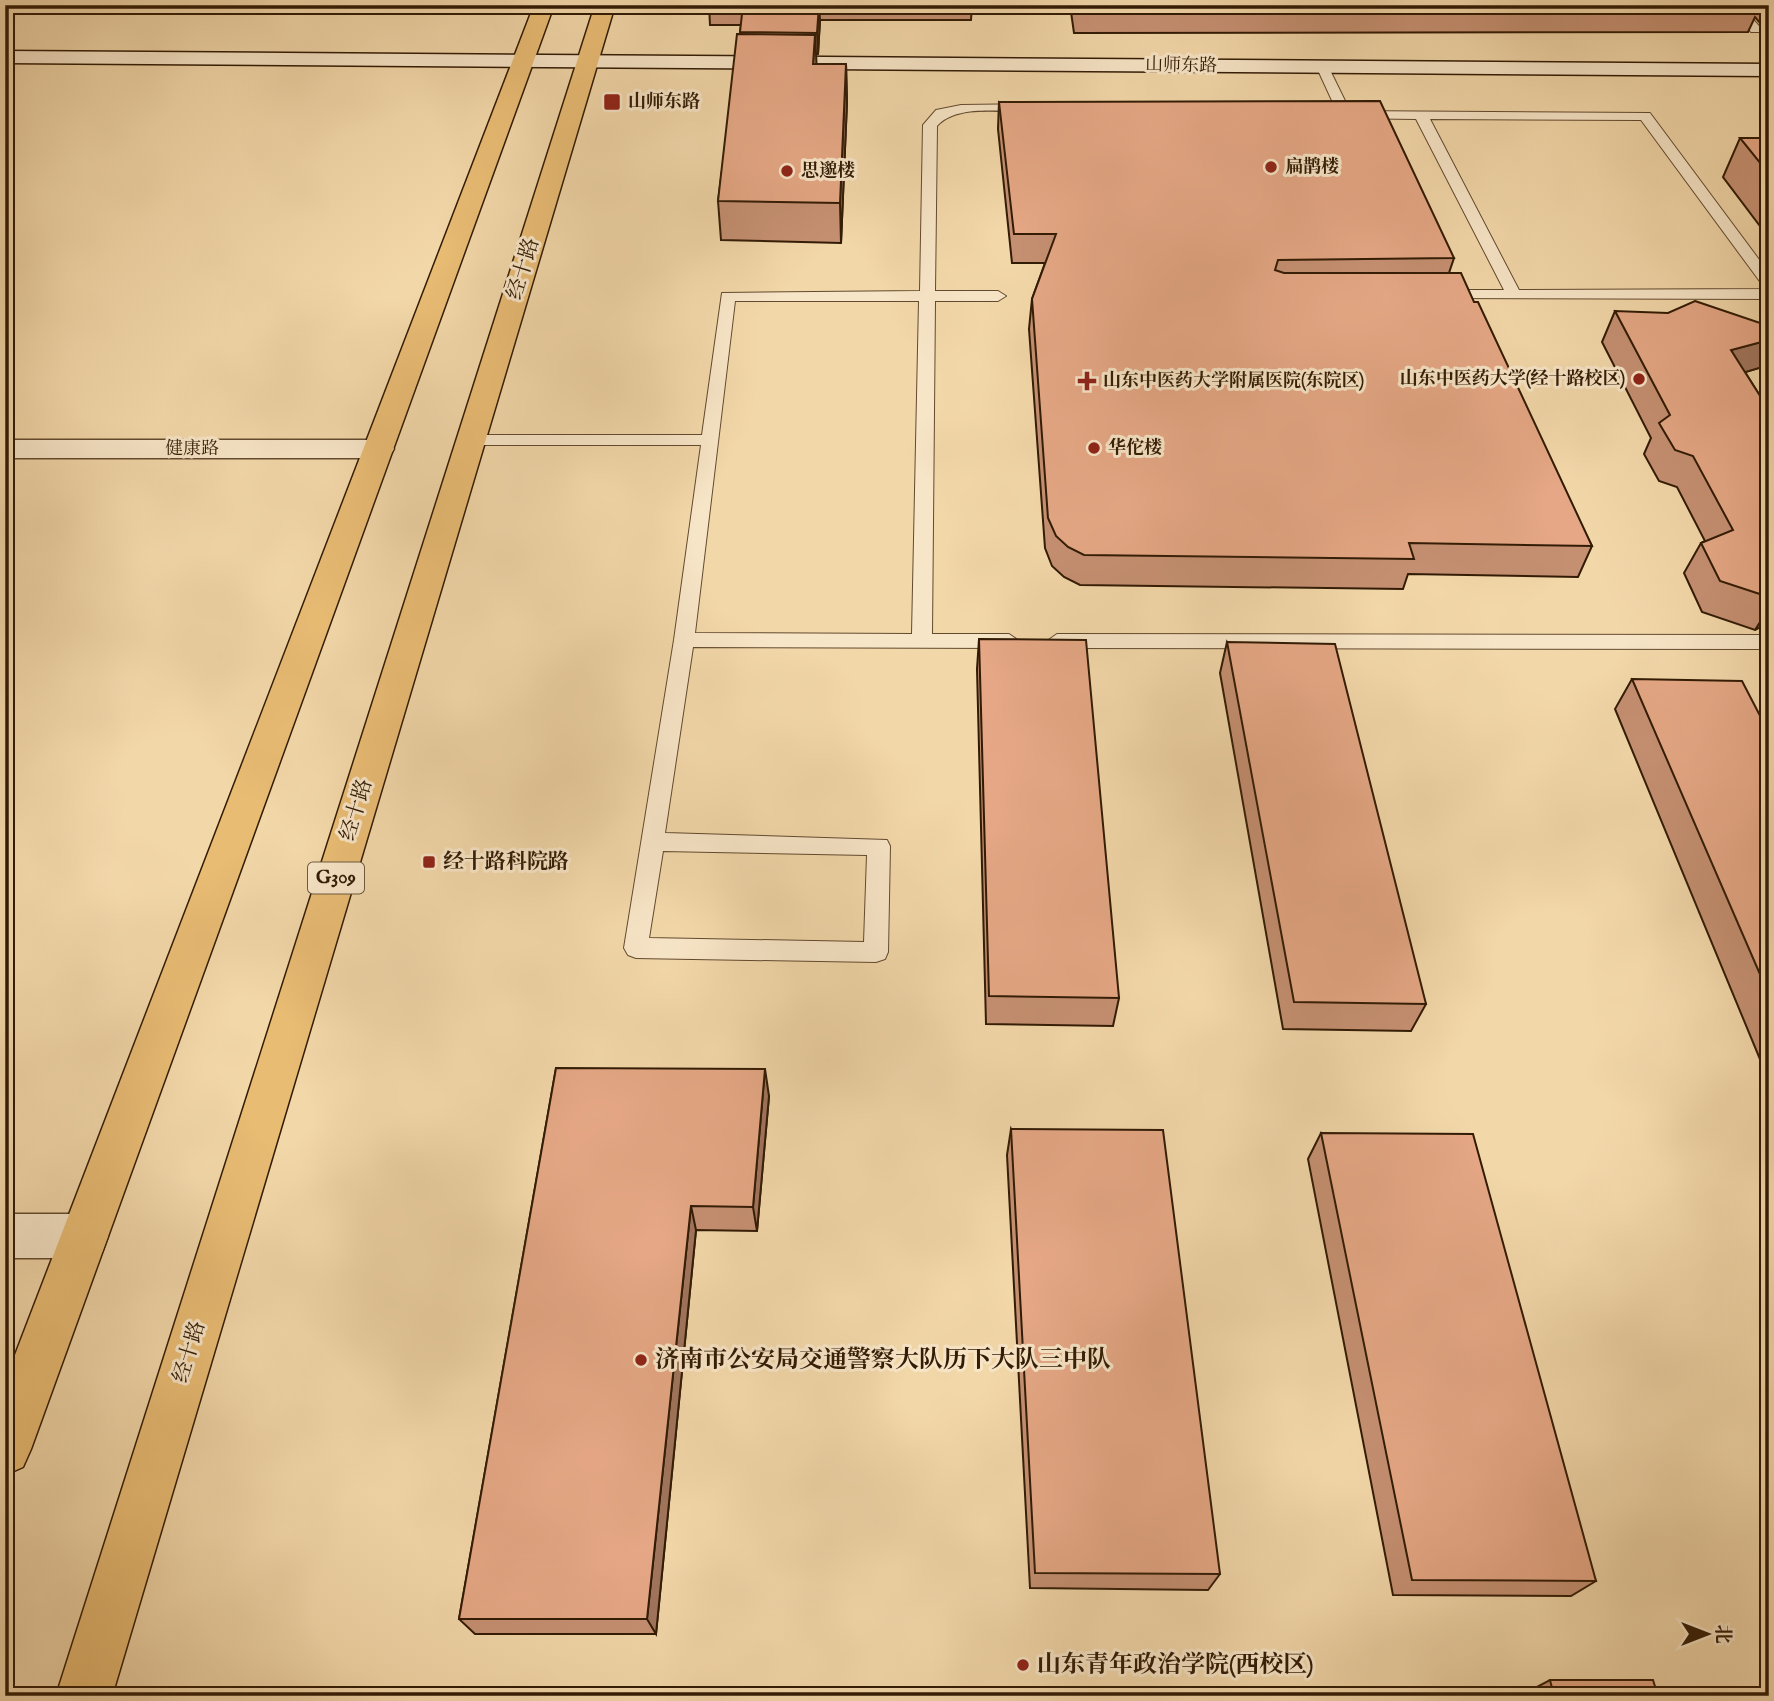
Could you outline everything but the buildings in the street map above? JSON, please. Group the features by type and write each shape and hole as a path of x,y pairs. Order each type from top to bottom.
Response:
{"highway":[{"path":"5,1449 544,5"},
{"name":"经十路","path":"84,1696 605,5"}],"main road":[{"name":"山师东路","path":"5,57 1769,70"},
{"name":"健康路","path":"5,449 379,449"},
{"path":"5,1236 85,1236"}],"lane":[{"path":"1733,5 1755,29"},
{"path":"1323,68 1338,115 1645,116 1769,284"},
{"path":"922,640 930,125 942,113 961,109 1046,108"},
{"path":"1422,116 1514,295"},
{"path":"1430,295 1769,294"},
{"path":"653,842 879,846 876,952 636,948 684,640 728,296 998,296"},
{"path":"471,440 710,440"},
{"path":"684,640 1769,642"}],"place":[{"name":"山师东路","path":"612,102"},
{"name":"扁鹊楼","path":"1271,167"},
{"name":"思邈楼","path":"787,171"},
{"name":"山东中医药大学(经十路校区)","path":"1639,379"},
{"name":"山东中医药大学附属医院(东院区)","path":"1087,381"},
{"name":"华佗楼","path":"1094,448"},
{"name":"经十路科院路","path":"429,862"},
{"name":"济南市公安局交通警察大队历下大队三中队","path":"641,1360"},
{"name":"山东青年政治学院(西校区)","path":"1023,1665"}]}
